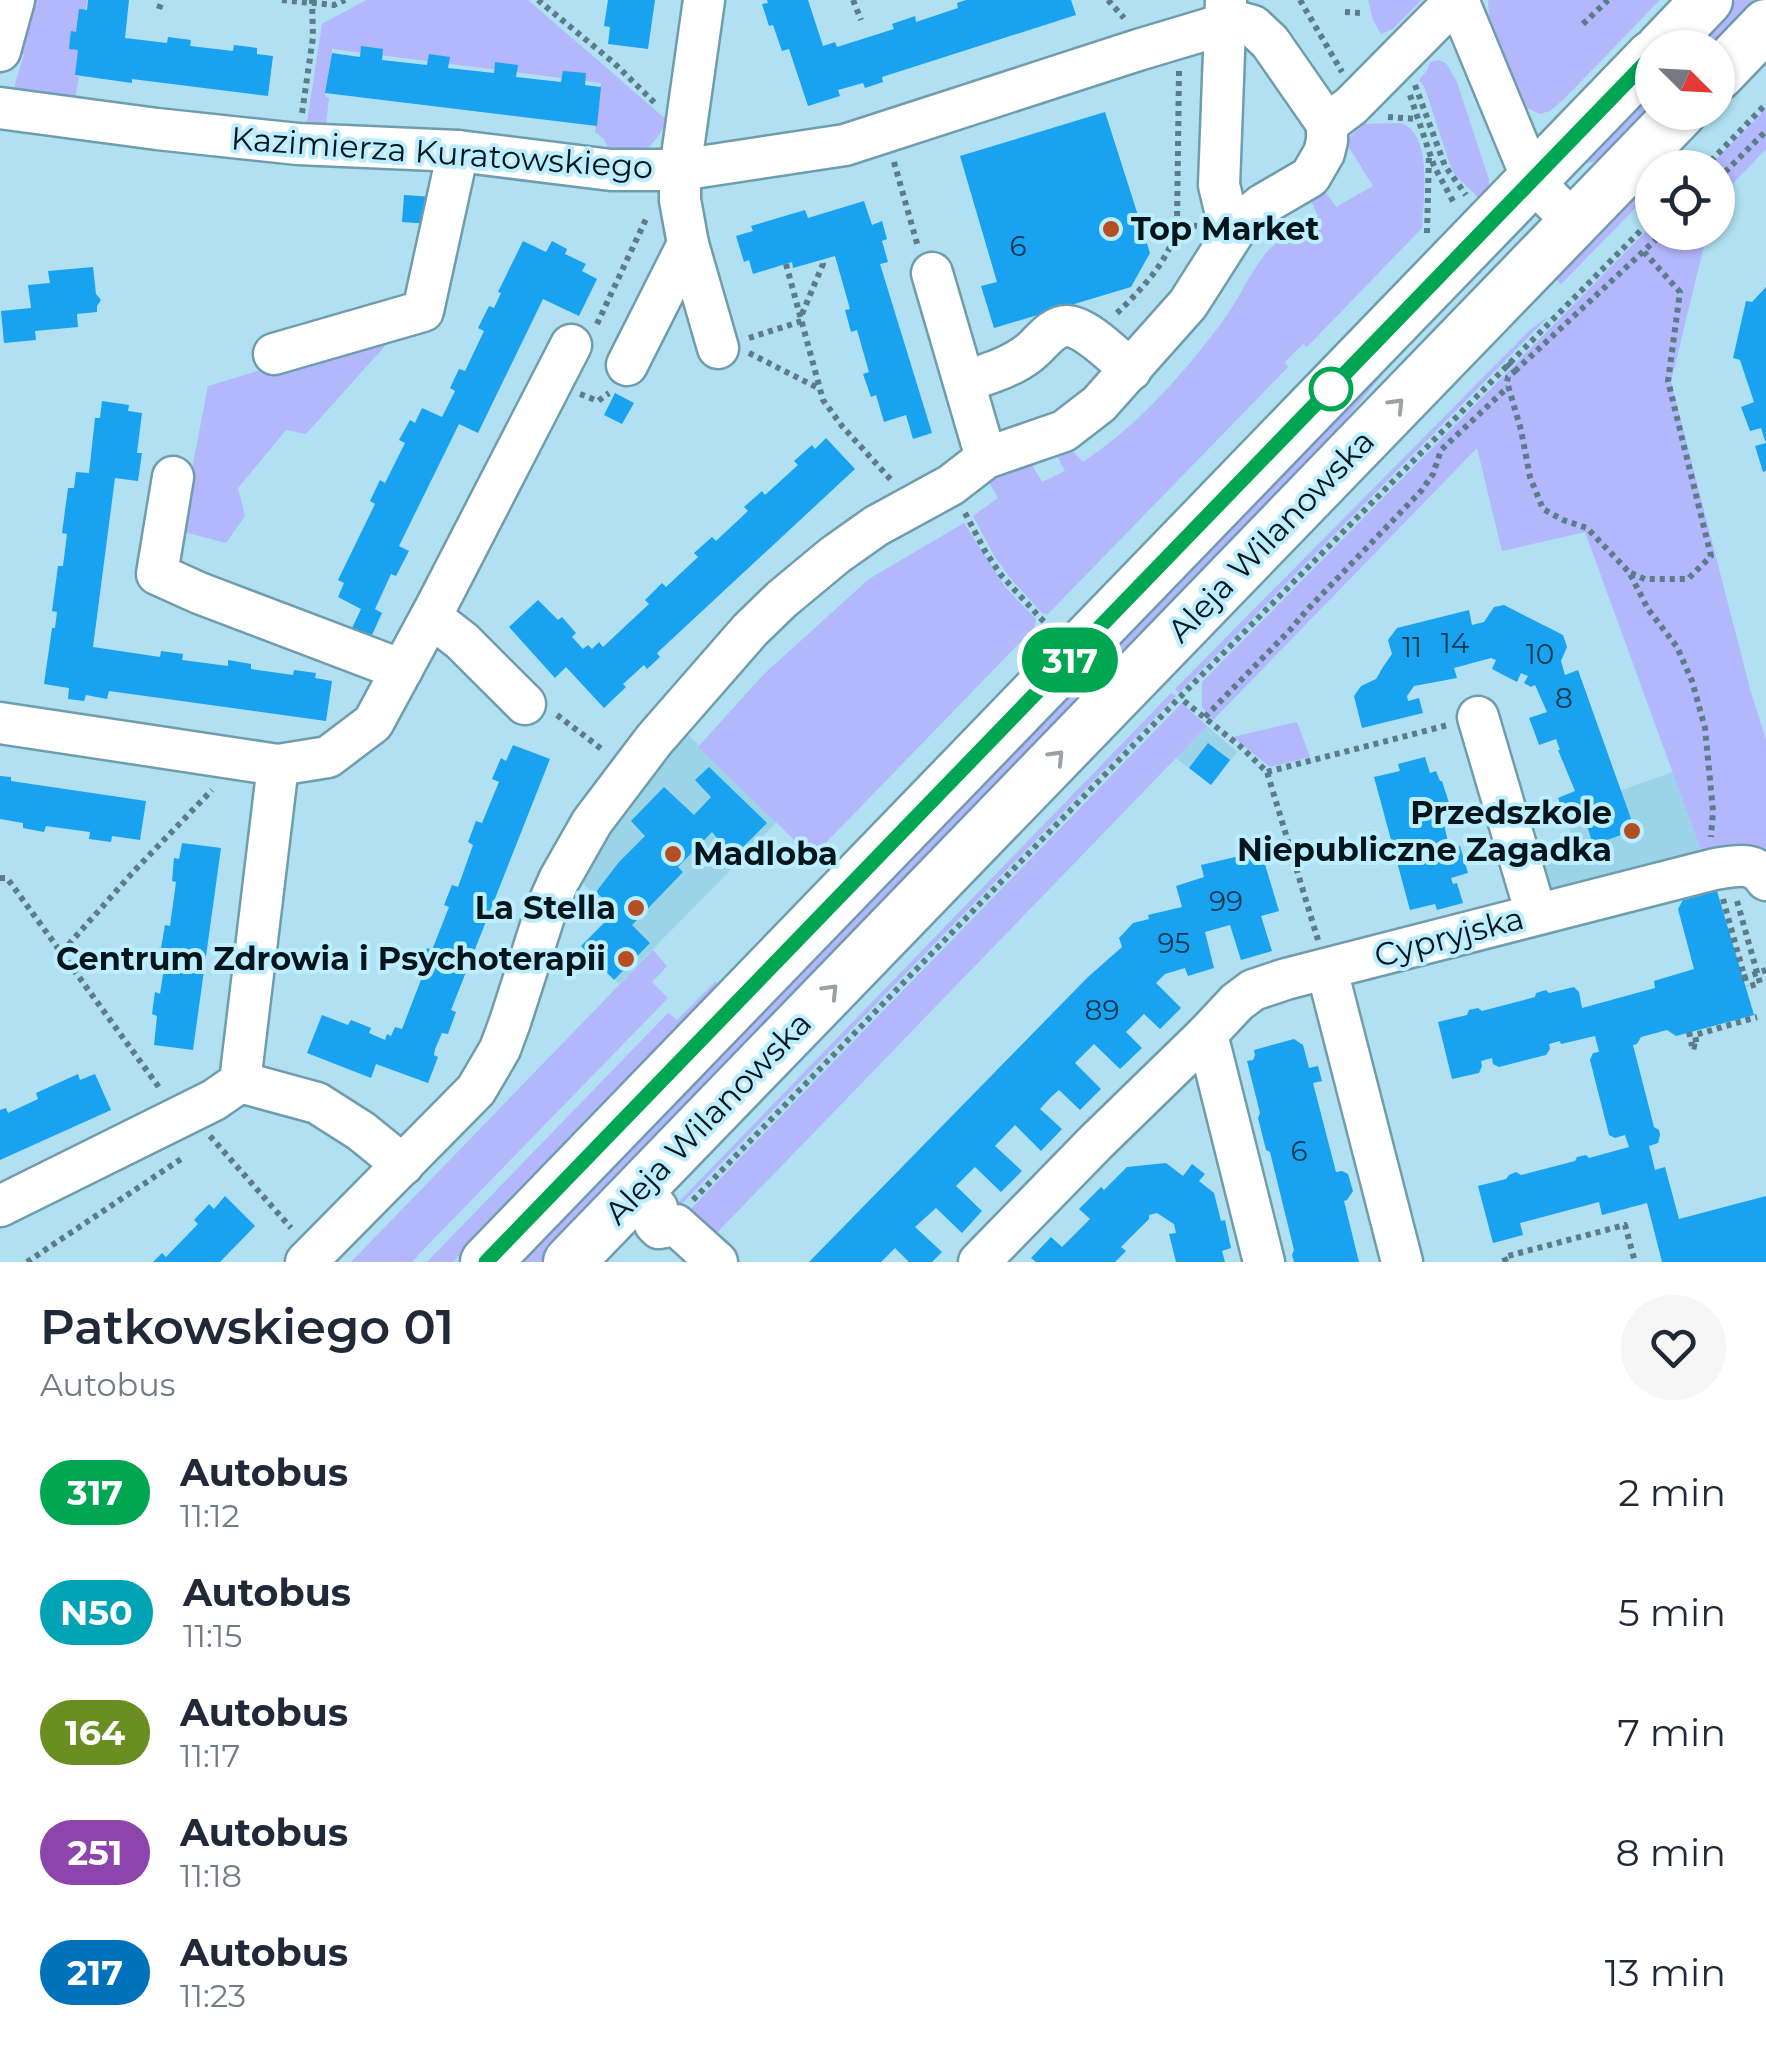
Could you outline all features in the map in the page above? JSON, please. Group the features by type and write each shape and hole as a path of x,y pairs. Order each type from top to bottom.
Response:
{"main road":[{"path":"1678,30 1707,0"},
{"path":"1735,57 1766,25"},
{"name":"Aleja Wilanowska","path":"486,1262 1635,74"},
{"name":"Aleja Wilanowska","path":"569,1262 661,1214 1664,130"}],"street":[{"path":"0,52 14,0"},
{"path":"704,0 672,170 688,244 724,346"},
{"path":"310,1258 476,1090 510,1022 559,880 592,822 630,770 750,630 834,555 876,526 951,485 986,458 1064,431 1099,404 1188,304 1239,224 1310,176 1324,153 1342,104 1401,72 1457,0 1533,182 1574,224"},
{"path":"1239,224 1225,210 1220,196 1225,12 1262,32 1342,104"},
{"name":"Kazimierza Kuratowskiego","path":"0,108 298,144 458,151 611,170 672,170 845,145 1176,38 1225,12"},
{"path":"274,354 423,311 458,151"},
{"path":"628,365 688,244"},
{"path":"932,273 986,458"},
{"path":"964,382 1010,365 1058,328 1072,327 1092,337 1131,370"},
{"path":"0,722 278,766 328,756 373,723 550,384 583,336"},
{"path":"173,476 158,574 198,594 402,670"},
{"path":"431,617 462,641 525,704"},
{"path":"1478,717 1536,914"},
{"path":"0,1206 187,1115 240,1082 278,766"},
{"name":"Cypryjska","path":"979,1262 1236,1002 1253,990 1536,914 1728,877"},
{"path":"1327,970 1402,1262"},
{"path":"1207,1034 1264,1262"},
{"path":"240,1082 317,1103 403,1165"},
{"path":"661,1214 717,1262"}],"path":[{"path":"282,0 334,5 345,0"},
{"path":"538,0 657,104"},
{"path":"1300,0 1342,104"},
{"path":"1584,24 1608,0"},
{"path":"855,1 861,20"},
{"path":"298,144 312,37 312,2"},
{"path":"1345,12 1362,12"},
{"path":"1092,337 1143,286 1181,225 1180,52 1176,38"},
{"path":"1401,72 1437,174 1460,214"},
{"path":"1401,72 1416,88 1445,166 1470,198"},
{"path":"1721,150 1766,104"},
{"path":"1735,162 1766,130"},
{"path":"886,132 926,274 932,273"},
{"path":"1427,234 1429,150"},
{"path":"583,336 672,170"},
{"path":"661,1214 1166,712 1635,236"},
{"path":"1508,364 1644,252 1680,292 1668,381 1711,556 1688,579 1645,578 1629,572"},
{"path":"724,346 801,319 822,260"},
{"path":"786,264 823,400 896,485 909,509"},
{"path":"724,346 820,389"},
{"path":"1508,364 1508,386 1542,509 1586,528 1629,572 1648,609 1677,647 1692,682 1709,749 1714,811 1745,982 1766,970"},
{"path":"550,384 598,401 638,371 628,365"},
{"path":"1205,716 1422,490 1433,474 1441,450 1508,386"},
{"path":"951,485 985,552 1046,624"},
{"path":"1184,701 1267,772 1327,970"},
{"path":"525,704 542,704 630,770"},
{"path":"1267,772 1478,717"},
{"path":"62,952 203,800"},
{"path":"1728,877 1757,973"},
{"path":"0,878 7,878 187,1115 310,1258"},
{"path":"1689,1032 1693,1048 1697,1046 1695,1035 1757,1017"},
{"path":"187,1115 226,1129"},
{"path":"27,1262 187,1115"},
{"path":"1506,1262 1504,1258 1624,1225 1634,1262"}],"shaded area":[{"path":"28,0 87,0 74,103 14,95 24,55 15,51"},
{"path":"366,0 528,0 668,121 645,150 610,154 604,139 595,132 601,83 332,49 325,96 329,98 326,124 307,122 322,24"},
{"path":"1368,0 1422,0 1393,29 1381,34"},
{"path":"1488,0 1660,0 1564,99 1540,114 1527,108 1521,98 1489,18"},
{"path":"1736,0 1761,0 1732,30 1708,30"},
{"path":"1430,62 1446,63 1457,82 1489,180 1489,190 1482,201 1450,165 1419,80"},
{"path":"1635,105 1636,130 1600,159 1578,164"},
{"path":"1766,109 1766,149 1735,181 1735,150 1725,150"},
{"path":"1400,123 1411,129 1422,153 1422,228 1307,347 1303,344 1285,362 1288,367 1048,614 1042,613 995,557 973,516 998,498 987,478 1029,460 1042,482 1065,471 1054,450 1066,444 1083,462 1123,431 1194,358 1267,252 1318,216 1313,197 1319,192 1326,193 1336,207 1373,186 1345,141 1364,124"},
{"path":"1635,190 1635,208 1561,284 1552,275"},
{"path":"1635,242 1635,250 1703,250 1671,382 1766,740 1766,857 1705,861 1585,532 1502,551 1477,448 1213,720 1202,707 1202,682"},
{"path":"1548,317 1179,693 1175,689 1532,328"},
{"path":"402,327 306,434 286,430 238,488 245,516 226,543 180,531 208,386"},
{"path":"1389,360 1393,362 1287,490 541,1262 516,1262"},
{"path":"964,523 1005,587 1036,619 1034,628 812,857 698,747 764,674 869,579"},
{"path":"1171,693 1176,696 670,1216 667,1214"},
{"path":"1182,703 1207,726 708,1242 683,1217"},
{"path":"1297,722 1310,757 1270,767 1233,737"},
{"path":"1207,726 1237,752 1211,785 1176,758"},
{"path":"682,729 777,822 619,984 581,946 613,914 577,877"},
{"name":"Przedszkole Niepubliczne Zagadka","path":"1673,772 1702,853 1552,892 1537,851 1572,837 1563,811"},
{"path":"653,950 667,966 652,982 668,998 412,1262 351,1262"},
{"path":"716,981 718,989 453,1262 427,1262 668,1013 677,1020"}],"building":[{"path":"88,0 129,0 125,38 167,43 168,37 191,40 190,46 233,51 234,45 257,48 257,54 273,56 268,96 75,75 78,50 69,49 71,31 76,32 79,9 87,10"},
{"path":"608,0 655,0 648,49 608,44 610,27 604,26"},
{"path":"767,0 808,0 823,46 835,42 837,47 894,29 892,24 915,16 916,22 958,8 957,3 966,0 1071,0 1076,15 882,77 883,82 865,88 863,83 838,90 840,96 808,106 789,49 782,51 773,25 769,26 762,4"},
{"path":"361,46 383,49 382,60 427,65 429,54 450,57 448,68 494,73 495,62 518,65 516,77 561,82 563,71 586,73 585,85 601,87 597,126 325,93 332,53 360,57"},
{"path":"1105,112 1150,253 1131,287 994,328 981,286 997,282 960,156"},
{"path":"404,195 434,197 432,224 402,222"},
{"path":"864,201 872,225 882,221 888,262 880,264 932,433 913,439 906,415 884,422 876,395 871,397 863,374 869,372 857,330 851,332 845,310 850,309 835,256 793,268 792,262 753,274 749,260 744,262 736,236 753,231 751,226 805,210 808,218"},
{"path":"523,241 546,252 552,241 567,249 565,254 586,264 582,271 597,279 579,316 543,299 478,433 459,424 399,546 409,551 396,576 391,574 375,609 382,613 371,637 352,628 361,609 338,597 344,583 338,580 375,504 370,501 380,480 385,483 405,443 399,440 410,420 415,423 422,408 442,417 455,391 450,388 459,369 465,371 484,331 478,328 489,306 494,308"},
{"path":"93,267 96,294 101,300 97,312 77,314 78,327 35,331 36,340 4,343 1,311 31,308 28,285 50,283 48,271"},
{"path":"1766,287 1765,441 1761,428 1750,431 1741,407 1754,402 1740,360 1733,358 1746,301 1752,302"},
{"path":"615,393 634,403 622,424 604,415"},
{"path":"102,401 129,405 128,411 142,413 137,453 142,453 138,481 115,478 93,647 160,657 161,651 183,654 182,660 228,666 228,660 251,664 251,669 293,675 294,670 316,673 315,678 332,681 326,721 109,691 107,699 86,695 84,701 68,699 69,688 44,684 57,612 52,611 58,566 63,566 67,534 62,533 68,488 74,488 76,472 89,473 95,418 100,418"},
{"path":"826,438 855,469 657,653 660,657 623,684 626,687 604,708 566,667 555,678 509,627 538,600 558,620 562,617 583,649 588,645 592,649 599,642 603,647 649,604 645,600 662,583 666,587 698,557 694,553 712,537 716,541 748,511 744,507 762,491 765,495 798,465 794,461"},
{"path":"1766,443 1766,471 1763,472 1755,446"},
{"path":"1504,605 1563,635 1567,647 1561,661 1565,675 1578,670 1635,830 1593,845 1585,819 1568,825 1558,798 1575,791 1556,739 1539,745 1529,718 1547,712 1535,685 1524,683 1528,676 1521,673 1517,682 1492,669 1496,660 1491,658 1454,668 1457,678 1414,686 1408,701 1419,698 1423,713 1362,728 1354,696 1361,686 1376,679 1392,654 1388,640 1397,628 1469,610 1472,625 1484,622 1494,607"},
{"path":"1208,743 1230,760 1211,785 1189,768"},
{"path":"513,745 550,759 451,1010 456,1012 448,1034 442,1033 435,1049 434,1055 438,1057 428,1083 376,1064 371,1078 307,1053 322,1015 348,1025 351,1020 371,1028 369,1033 385,1040 395,1027 402,1029 424,972 418,969 427,948 432,950 449,907 444,905 452,885 458,887 473,845 468,842 476,821 482,823 499,782 492,779 501,758 506,761"},
{"path":"1425,757 1430,773 1436,771 1442,781 1451,809 1441,811 1448,842 1441,844 1443,851 1460,846 1468,873 1451,878 1453,884 1457,883 1463,903 1437,910 1435,904 1410,910 1374,777 1400,771 1398,764"},
{"path":"709,767 767,823 733,857 712,832 678,867 683,872 632,925 650,943 614,980 581,946 616,911 596,892 645,836 631,821 664,787 694,815 711,797 695,780"},
{"path":"0,776 11,777 11,781 146,801 140,840 112,836 111,842 89,839 90,832 46,826 44,832 0,819"},
{"path":"182,843 221,848 193,1050 154,1045 157,1016 152,1014 155,992 160,994 167,949 161,948 165,925 170,926 176,882 172,881 174,858 179,859"},
{"path":"1261,851 1279,911 1261,916 1272,951 1241,960 1230,925 1205,932 1214,968 1188,976 1185,968 1165,974 1156,983 1181,1008 1160,1029 1144,1014 1126,1032 1142,1048 1120,1069 1094,1044 1075,1063 1101,1089 1080,1110 1059,1090 1050,1098 1040,1109 1062,1129 1041,1151 1015,1125 995,1146 1022,1171 1001,1192 975,1167 956,1186 982,1211 962,1233 936,1208 915,1227 942,1252 932,1262 909,1262 895,1248 881,1262 809,1262 1122,947 1119,938 1133,923 1182,907 1176,886 1204,877 1201,865"},
{"path":"1717,891 1754,1015 1676,1036 1667,1030 1641,1037 1633,1045 1654,1127 1660,1135 1658,1143 1649,1146 1655,1170 1665,1167 1679,1219 1766,1196 1766,1262 1662,1262 1647,1203 1602,1215 1599,1202 1520,1223 1523,1235 1493,1243 1478,1186 1506,1179 1516,1172 1521,1175 1575,1161 1577,1157 1589,1158 1629,1147 1625,1135 1609,1135 1590,1060 1593,1053 1599,1052 1595,1036 1549,1044 1546,1055 1499,1067 1492,1058 1481,1061 1479,1073 1452,1079 1438,1022 1467,1015 1469,1010 1482,1011 1535,997 1546,990 1549,993 1574,987 1582,1008 1655,988 1654,981 1694,969 1678,909 1683,900"},
{"path":"1294,1039 1303,1045 1309,1068 1318,1066 1322,1081 1313,1083 1336,1172 1348,1174 1353,1191 1344,1201 1359,1262 1294,1262 1247,1061 1253,1060 1254,1050"},
{"path":"78,1074 80,1080 95,1074 111,1110 0,1160 0,1110 6,1108 8,1113 38,1099 36,1093"},
{"path":"1166,1163 1183,1176 1192,1164 1205,1174 1199,1181 1214,1193 1221,1221 1225,1220 1231,1248 1222,1251 1225,1262 1176,1262 1169,1234 1176,1233 1174,1224 1157,1213 1149,1215 1121,1247 1126,1251 1115,1262 1036,1262 1031,1258 1051,1237 1062,1247 1090,1219 1079,1209 1127,1167"},
{"path":"225,1196 255,1226 220,1262 153,1262 162,1253 166,1257 198,1224 194,1220 209,1204 214,1209"}],"bus line":[{"name":"317","path":"486,1262 1635,74"}],"place":[{"name":"Top Market","path":"1111,229"},
{"name":"Przedszkole Niepubliczne Zagadka","path":"1632,831"},
{"name":"Madloba","path":"673,854"},
{"name":"La Stella","path":"636,908"},
{"name":"Centrum Zdrowia i Psychoterapii","path":"626,959"}]}
